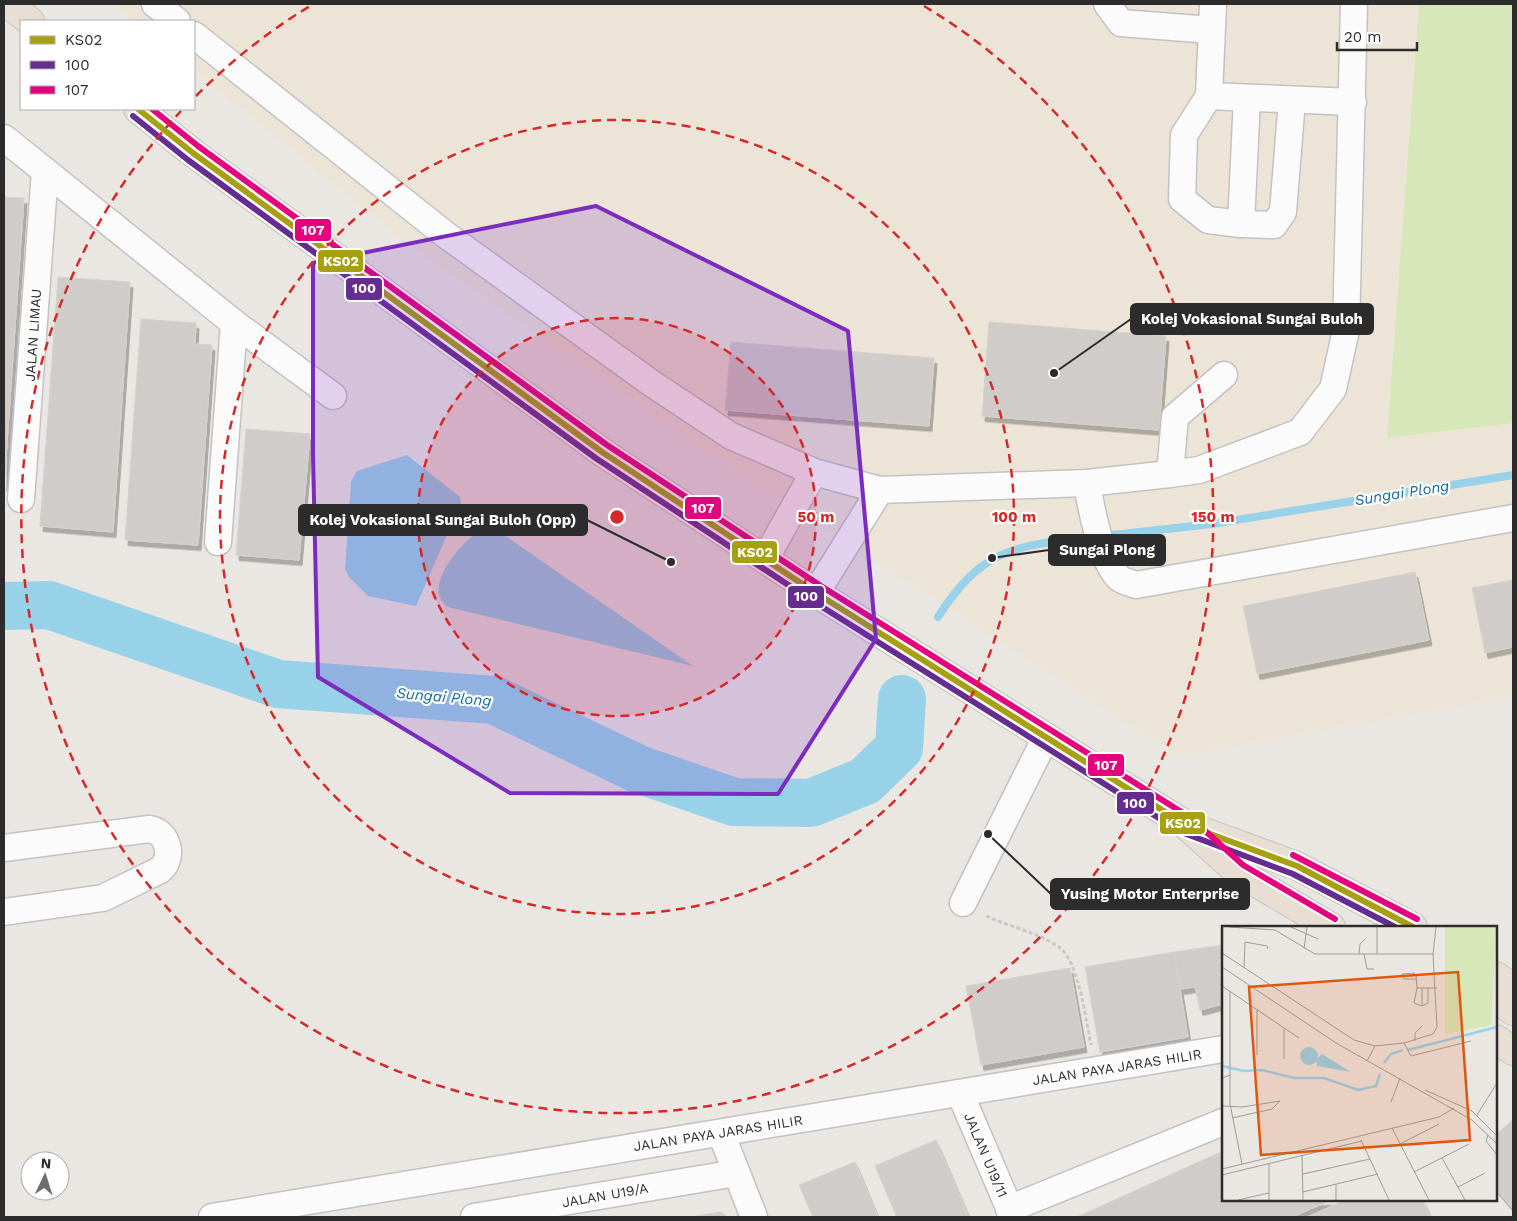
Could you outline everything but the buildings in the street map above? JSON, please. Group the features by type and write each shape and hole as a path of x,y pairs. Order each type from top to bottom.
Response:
{"highway":[{"path":"8,4 29,20"},
{"path":"139,110 193,153 602,452 816,593 1186,826 1238,872 1328,926"},
{"path":"1186,826 1297,866 1411,926"},
{"path":"1297,866 1313,883 1382,926"},
{"path":"1497,977 1513,988"},
{"path":"1497,1000 1513,1011"},
{"path":"1497,1039 1513,1051"}],"street":[{"path":"155,4 176,20"},
{"path":"1107,4 1121,23 1212,30"},
{"path":"1213,4 1209,96 1184,136 1182,199 1208,220 1274,225 1283,212 1292,100"},
{"path":"195,36 446,235 652,383 732,436 814,472 880,490 1087,483 1199,470 1300,432 1333,389 1346,330 1354,4"},
{"path":"1209,96 1352,102"},
{"path":"1241,224 1247,98"},
{"path":"4,138 234,323 333,396"},
{"name":"JALAN LIMAU","path":"21,500 45,171"},
{"path":"218,542 234,323"},
{"path":"1170,474 1175,417 1224,375"},
{"path":"765,559 814,472"},
{"path":"1087,483 1095,528 1110,563 1119,578 1136,585 1513,518"},
{"path":"816,593 880,490"},
{"path":"963,903 1046,737"},
{"path":"4,848 149,829 157,830 163,834 168,854 165,866 160,870 103,898 4,912"},
{"name":"JALAN PAYA JARAS HILIR","path":"212,1217 295,1210 721,1133 1222,1049"},
{"name":"JALAN U19/11","path":"960,1093 1011,1213"},
{"path":"1011,1213 1222,1122"},
{"path":"721,1133 754,1217"},
{"name":"JALAN U19/A","path":"474,1217 736,1173"}],"path":[{"path":"963,903 988,917 1018,927 1061,948 1073,967 1097,1070"}],"highlighted area":[{"path":"596,206 848,331 876,639 778,794 510,793 318,677 313,455 313,263"}],"shaded area":[{"path":"112,4 1513,4 1513,696 1178,756 773,496 416,251 195,71 195,20 132,20"}],"green space":[{"path":"1419,4 1513,4 1513,423 1387,438"}],"water":[{"path":"407,455 460,497 461,503 416,606 368,596 349,577 345,569 351,482 357,471"},
{"path":"490,524 496,526 507,537 693,666 448,607 442,602 439,595 442,575 455,554 464,544"}],"waterway":[{"name":"Sungai Plong","path":"1112,535 1212,524 1513,475"},
{"name":"Sungai Plong","path":"938,617 967,580 996,557 1032,545 1078,539"},
{"name":"Sungai Plong","path":"4,606 49,605 278,684 494,700 638,769 734,802 811,803 865,781 899,748 902,699"}],"transit line":[{"name":"KS02","path":"139,110 193,153 602,452 816,593 1186,825 1297,866 1411,926"},
{"name":"107","path":"153,110 198,146 607,445 821,586 1191,818 1243,865 1335,919"},
{"name":"100","path":"133,116 188,160 597,459 811,600 1181,832 1293,874 1393,926"},
{"name":"107","path":"1293,855 1417,919"}],"place":[{"name":"Kolej Vokasional Sungai Buloh","path":"1054,373"},
{"name":"Sungai Plong","path":"992,558"},
{"name":"Kolej Vokasional Sungai Buloh (Opp)","path":"671,562"},
{"name":"Yusing Motor Enterprise","path":"988,834"}]}
